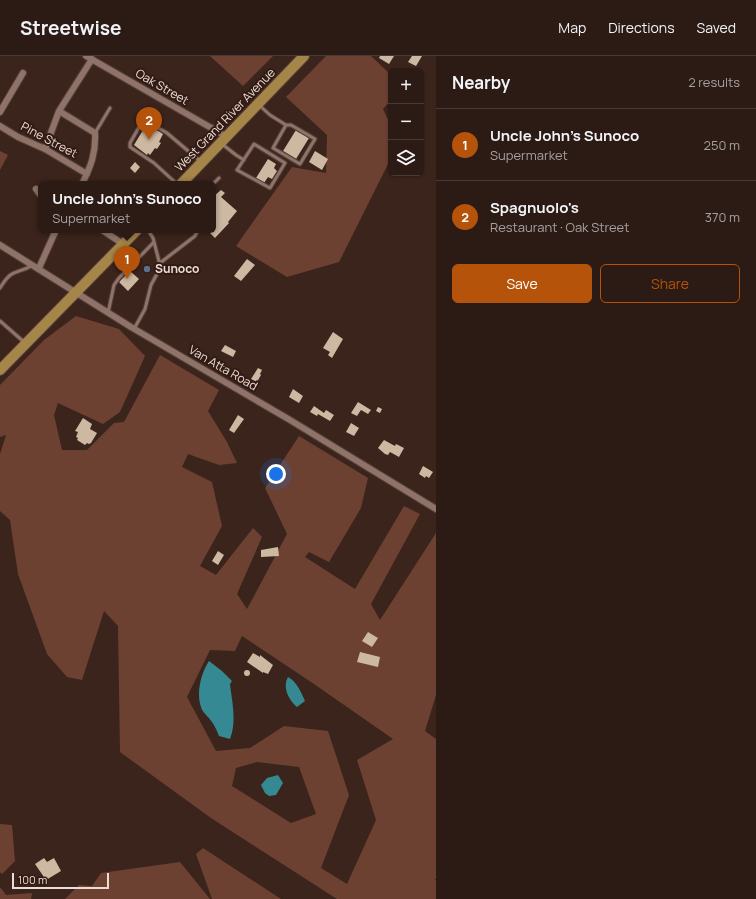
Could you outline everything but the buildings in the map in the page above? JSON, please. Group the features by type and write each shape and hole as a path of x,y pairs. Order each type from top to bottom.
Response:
{"main road":[{"name":"West Grand River Avenue","path":"184,181 304,56"},
{"path":"0,370 134,233"}],"street":[{"path":"45,149 59,111 89,58"},
{"name":"Oak Street","path":"89,58 224,140"},
{"path":"0,112 23,73"},
{"path":"59,111 95,133 96,144 94,157 84,181"},
{"name":"Pine Street","path":"0,126 18,137 45,149 87,174"},
{"path":"36,266 54,233"},
{"path":"105,233 120,247"},
{"name":"Van Atta Road","path":"0,245 36,266 134,329 290,420 436,509"}],"lane":[{"path":"258,104 270,115 286,125 291,125 314,139 300,164 273,148 286,125"},
{"path":"95,133 110,108"},
{"path":"174,181 154,163 130,147 130,143 142,122 148,122 167,133 202,163"},
{"path":"224,140 236,155 244,160"},
{"path":"254,144 285,163 270,188 237,170 244,160 254,144"},
{"path":"216,181 219,178"},
{"path":"134,329 145,309 151,285 158,272 160,263 154,242 150,233"},
{"path":"160,263 196,233"},
{"path":"108,312 114,286 119,278 154,242"},
{"path":"120,247 131,265"},
{"path":"0,288 6,278 12,273 36,266"},
{"path":"0,321 26,343"}],"shaded area":[{"path":"210,56 273,56 243,86"},
{"path":"326,56 371,56 388,72 388,103 383,109 388,120 388,164 339,262 287,277 236,246 292,167 326,173 327,135 286,97"},
{"path":"0,151 8,155 0,170"},
{"path":"76,316 119,329 145,356 120,412 103,424 58,403 54,415 62,450 87,450 114,423 124,422 160,355 219,390 208,411 227,442 237,463 219,465 188,454 182,467 212,482 222,526 200,566 216,575 253,528 262,537 237,594 247,609 287,534 265,488 299,436 368,478 361,508 329,562 309,552 305,557 355,589 404,506 420,514 371,604 380,620 436,533 436,695 425,731 436,739 436,879 434,880 436,880 436,899 337,899 211,818 120,752 118,626 104,611 82,680 67,677 47,654 18,574 10,520 0,511 0,454 6,435 0,437 0,385 44,340","holes":["242,636 393,739 357,760 376,820 347,884 321,868 349,795 328,731 284,726 250,748 216,751 187,697 210,650 235,651","257,762 299,767 316,814 291,823 232,786 236,768"]},
{"path":"0,824 12,825 15,861 2,874 0,872"},
{"path":"203,848 281,899 212,899 196,854"},
{"path":"180,862 210,899 65,899 79,885 92,886 101,873"},
{"path":"0,887 6,895 32,893 31,899 0,899"}],"water":[{"path":"209,661 232,681 230,684 234,718 230,739 219,736 211,720 201,707 199,696 200,683"},
{"path":"288,677 296,684 305,701 297,707 287,694 286,681"},
{"path":"278,775 283,783 276,795 269,796 265,793 261,785 267,778"}],"place":[{"name":"Spagnuolo's","path":"149,140"},
{"name":"Sunoco","path":"147,269"},
{"name":"Uncle John's Sunoco","path":"127,279"}]}
